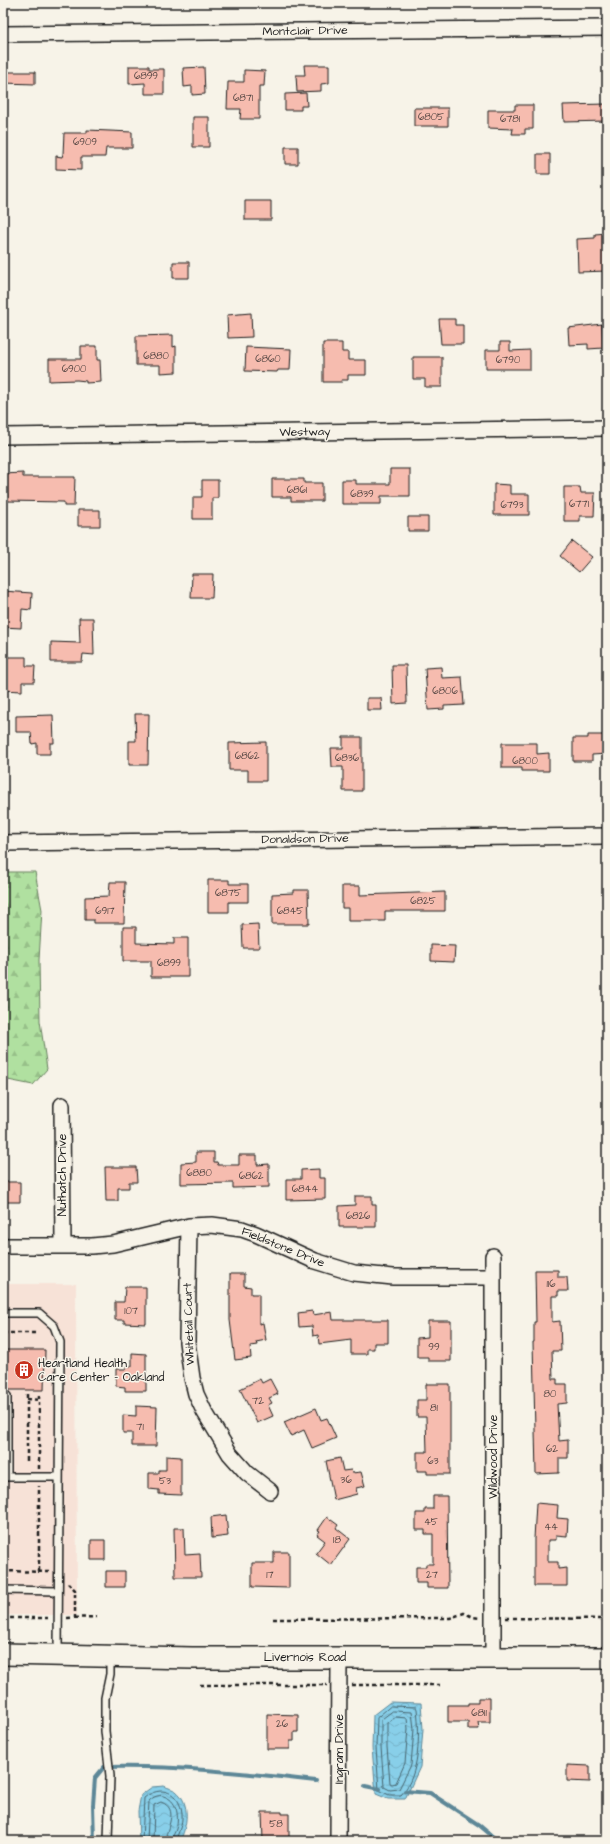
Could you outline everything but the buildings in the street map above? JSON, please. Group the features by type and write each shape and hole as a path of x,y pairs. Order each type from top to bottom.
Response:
{"street":[{"name":"Montclair Drive","path":"3,34 607,28"},
{"name":"Westway","path":"3,436 607,428"},
{"name":"Donaldson Drive","path":"3,844 607,836"},
{"name":"Nuthatch Drive","path":"62,1105 62,1246"},
{"name":"Fieldstone Drive","path":"3,1246 113,1244 189,1226 212,1225 242,1229 267,1238 327,1266 354,1273 393,1277 493,1277"},
{"name":"Whitetail Court","path":"189,1226 187,1342 192,1378 196,1394 204,1411 230,1454 247,1473 270,1491"},
{"name":"Wildwood Drive","path":"493,1256 493,1657"},
{"name":"Livernois Road","path":"3,1654 192,1658 607,1658"},
{"name":"Ingram Drive","path":"338,1657 338,1841"}],"lane":[{"path":"3,1313 39,1313 54,1326 60,1342 58,1654"},
{"path":"7,1396 7,1477 59,1477"},
{"path":"3,1590 58,1591"},
{"path":"108,1841 110,1776 105,1731 105,1698 110,1674 110,1656"}],"path":[{"path":"3,1333 35,1333"},
{"path":"26,1394 27,1462"},
{"path":"39,1469 40,1396"},
{"path":"26,1400 40,1400"},
{"path":"39,1486 39,1571"},
{"path":"3,1571 47,1571 51,1573"},
{"path":"67,1582 75,1590 75,1618"},
{"path":"273,1619 450,1618 464,1613 473,1617 485,1618"},
{"path":"501,1618 607,1619"},
{"path":"200,1685 328,1685"},
{"path":"349,1685 441,1685"}],"shaded area":[{"path":"3,1284 76,1284 77,1615 3,1615"},
{"path":"4,1680 6,1813 3,1813"}],"green space":[{"path":"3,872 35,872 42,910 39,960 40,1021 47,1069 33,1085 3,1079"}],"water":[{"path":"390,1702 421,1703 423,1729 420,1767 405,1799 388,1799 376,1794 372,1748 373,1715"},
{"path":"164,1786 176,1791 181,1796 186,1808 186,1822 180,1841 139,1841 138,1811 141,1795 152,1787"}],"waterway":[{"path":"94,1841 93,1805 95,1778 104,1767 184,1768 316,1781"},
{"path":"365,1786 380,1789"},
{"path":"405,1791 430,1793 479,1825 498,1841"}],"place":[{"name":"Heartland Health Care Center - Oakland","path":"24,1370"}]}
